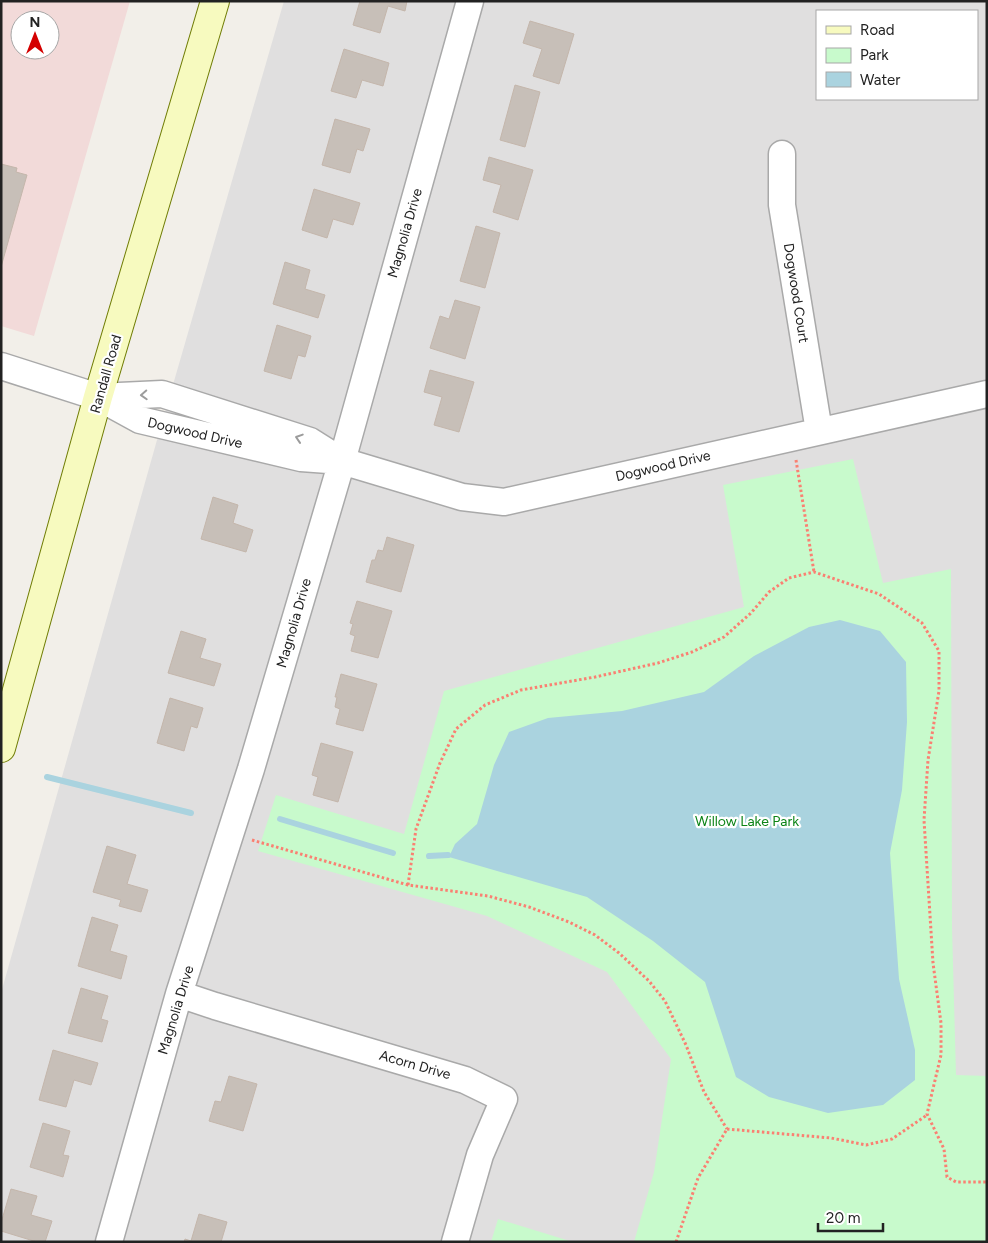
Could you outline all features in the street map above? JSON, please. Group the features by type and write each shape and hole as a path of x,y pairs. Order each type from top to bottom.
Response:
{"main road":[{"name":"Randall Road","path":"1,748 98,397 215,1"}],"street":[{"name":"Magnolia Drive","path":"109,1242 179,994 231,834 342,461 470,1"},
{"name":"Dogwood Court","path":"782,154 782,205 820,430"},
{"name":"Dogwood Drive","path":"1,366 98,397 140,420 301,458 342,461 462,498 504,502 987,394"},
{"name":"Acorn Drive","path":"179,994 465,1080 504,1099 480,1155 455,1242"}],"path":[{"path":"796,459 814,572"},
{"path":"408,885 416,834 440,763 456,728 485,705 521,690 613,673 658,663 692,652 724,637 751,613 769,592 789,578 814,572 880,594 922,623 939,651 939,691 928,760 924,820 934,972 941,1023 941,1047 927,1114 944,1149 946,1177 956,1182 987,1182"},
{"path":"231,834 408,885 488,896 530,907 569,922 595,936 619,953 649,981 665,1001 686,1044 704,1092 727,1130"},
{"path":"727,1130 831,1138 866,1145 892,1139 927,1114"},
{"path":"676,1242 698,1178 707,1159 727,1130"}],"shaded area":[{"path":"1,1 130,1 34,336 1,326"},
{"path":"284,1 987,1 987,1242 1,1242 1,993 157,440"}],"green space":[{"name":"Willow Lake Park","path":"853,459 883,583 951,569 952,927 956,1075 987,1076 987,1242 634,1242 654,1172 671,1059 607,972 487,916 258,851 276,795 404,834 444,691 744,607 723,485"},
{"path":"498,1219 573,1242 491,1242"}],"water":[{"path":"840,620 880,631 906,662 907,722 902,790 890,853 899,979 915,1050 915,1080 883,1105 828,1113 769,1097 736,1077 705,982 653,941 587,897 449,857 455,844 477,824 494,765 509,732 548,718 622,711 704,692 754,656 809,627"}],"building":[{"path":"360,1 407,1 405,11 388,6 380,33 353,25"},
{"path":"530,21 574,34 559,84 533,76 542,49 523,43"},
{"path":"344,49 389,63 383,86 362,80 356,98 331,91"},
{"path":"515,85 540,92 525,147 500,140"},
{"path":"335,119 370,129 363,151 357,149 350,173 322,165"},
{"path":"489,157 533,170 518,220 493,212 501,185 483,180"},
{"path":"1,164 17,168 16,172 27,175 1,267"},
{"path":"314,189 360,203 353,225 333,219 327,238 302,230"},
{"path":"476,226 500,233 485,288 460,281"},
{"path":"285,262 310,270 305,289 325,295 318,318 273,304"},
{"path":"455,300 480,307 465,359 430,348 440,316 449,319"},
{"path":"277,325 311,336 305,357 298,355 291,379 264,371"},
{"path":"430,370 474,382 459,432 434,425 442,397 424,392"},
{"path":"213,497 238,505 233,523 253,530 246,552 201,539"},
{"path":"387,537 414,545 401,592 366,582 372,560 375,560 378,550 383,551"},
{"path":"357,601 392,611 378,658 351,651 355,636 350,634 353,624 350,623"},
{"path":"181,631 206,639 200,658 221,664 214,686 168,673"},
{"path":"341,674 377,684 363,731 336,724 340,709 335,707 337,697 335,697"},
{"path":"170,698 203,708 197,728 191,726 184,751 157,743"},
{"path":"321,743 353,752 338,802 313,795 318,777 312,775"},
{"path":"107,846 136,855 127,884 148,890 141,912 119,906 121,900 93,892"},
{"path":"92,917 118,925 110,951 127,956 121,979 78,966"},
{"path":"81,988 108,996 101,1019 108,1021 102,1042 68,1033"},
{"path":"53,1050 98,1063 91,1085 74,1080 66,1107 39,1100"},
{"path":"229,1076 257,1084 243,1131 209,1121 215,1101 221,1102"},
{"path":"43,1123 70,1131 63,1155 69,1156 63,1177 30,1167"},
{"path":"11,1189 37,1196 31,1215 52,1221 45,1242 37,1242 1,1231 1,1223"},
{"path":"199,1214 227,1222 221,1242 184,1242 185,1239 191,1241"}],"waterway":[{"path":"47,777 191,813"},
{"path":"280,819 393,853"},
{"path":"429,856 448,855"}]}
